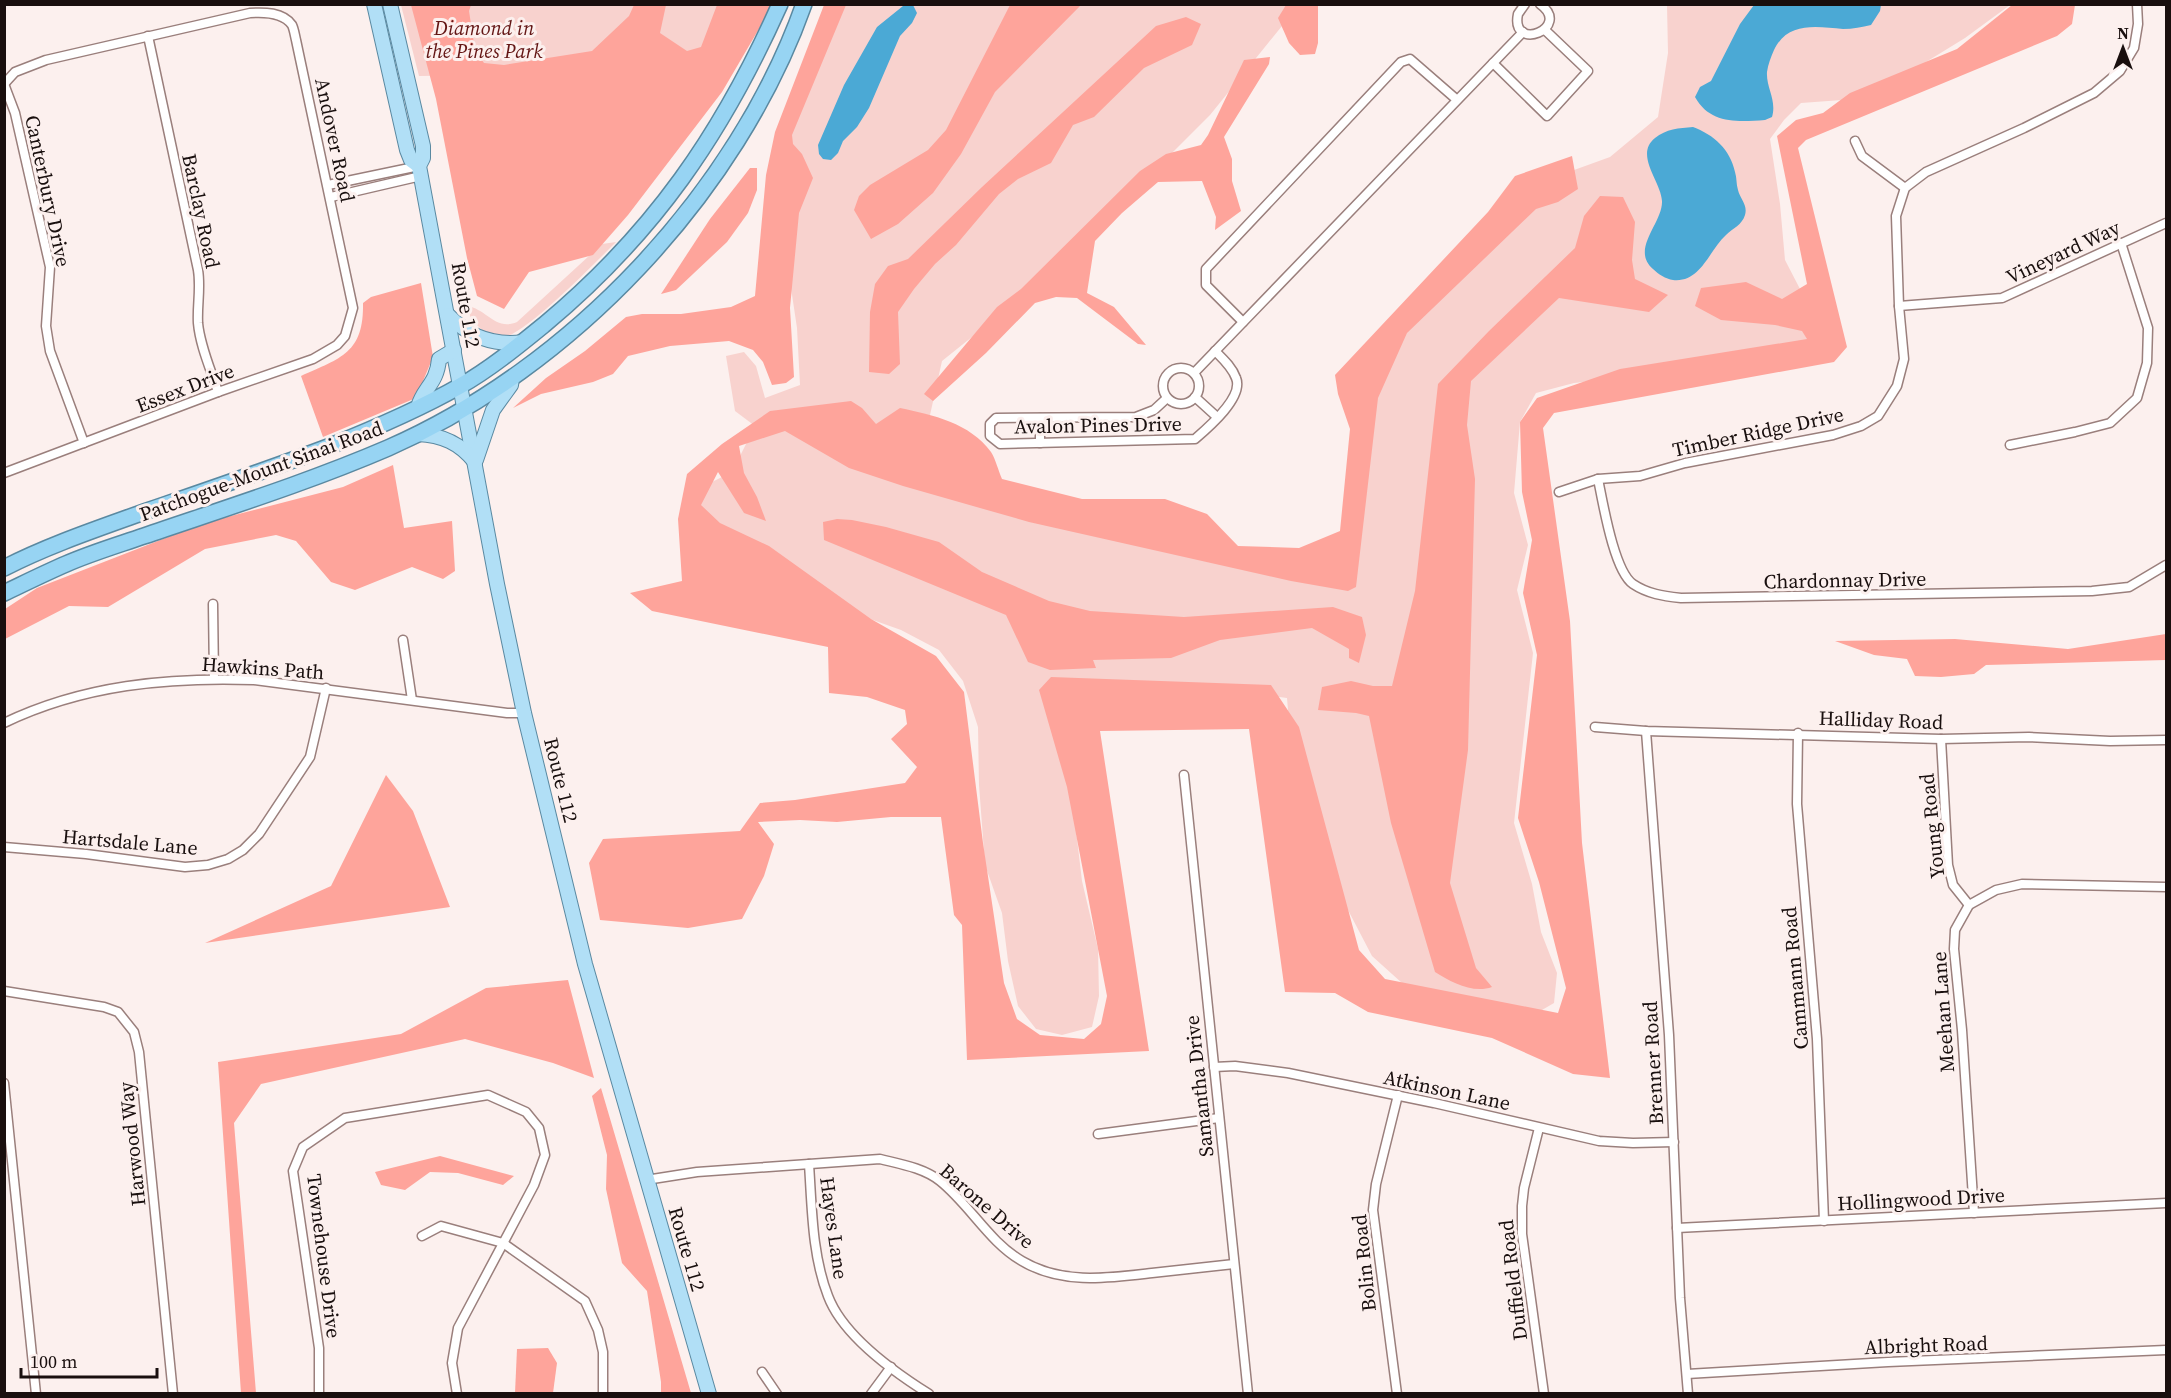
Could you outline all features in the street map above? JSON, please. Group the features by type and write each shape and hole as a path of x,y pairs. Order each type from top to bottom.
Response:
{"highway":[{"name":"Patchogue-Mount Sinai Road","path":"4,568 64,541 327,447 461,386 524,342 606,268 646,226 692,167 745,79 780,4"},
{"name":"Patchogue-Mount Sinai Road","path":"4,592 67,563 337,469 418,434 538,360 599,308 638,267 679,220 723,162 768,85 804,4"},
{"path":"718,126 738,137"}],"main road":[{"name":"Route 112","path":"374,4 407,150 411,160 420,171"},
{"name":"Route 112","path":"390,4 423,146 420,171 499,596 524,713 585,964 709,1394"},
{"path":"448,315 463,328 482,338 502,343 524,342"},
{"path":"418,407 421,397 434,380 439,359 454,350"},
{"path":"418,434 436,436 450,441 464,450 475,462 494,410 511,385 512,378"}],"street":[{"path":"1520,6 1517,24 1523,32 1532,35 1545,30 1549,21 1547,10 1540,4"},
{"path":"1854,141 1862,156 1905,188 1926,172 2024,128 2094,93 2120,71 2134,48 2138,24 2137,4"},
{"name":"Andover Road","path":"4,84 15,72 30,64 250,13 267,12 280,16 292,25 331,196 353,308"},
{"path":"1493,63 1547,116 1588,71 1545,30"},
{"path":"1194,373 1523,32"},
{"name":"Barclay Road","path":"148,36 198,270 200,287 198,321 201,339 218,392"},
{"path":"1243,322 1206,285 1206,269 1401,62 1410,59 1456,99"},
{"name":"Canterbury Drive","path":"4,84 15,113 50,267 46,326 50,351 84,443"},
{"path":"328,185 420,171"},
{"path":"331,196 420,171"},
{"name":"Timber Ridge Drive","path":"1559,492 1598,479 1640,476 1685,463 1833,435 1861,426 1878,416 1897,386 1904,359 1899,306 1896,216 1905,188"},
{"name":"Vineyard Way","path":"1899,306 2002,298 2166,223"},
{"path":"2010,445 2109,423 2137,398 2147,363 2148,328 2121,243"},
{"name":"Essex Drive","path":"4,473 218,392 313,359 337,345 345,336 353,308"},
{"name":"Avalon Pines Drive","path":"1167,398 1154,410 1136,417 996,418 990,424 990,436 1000,444 1195,439 1235,398 1238,380 1227,363 1215,351"},
{"path":"1176,368 1184,368 1194,373 1199,389 1195,397 1189,402 1179,404 1167,398 1162,386 1169,372 1176,368"},
{"name":"Avalon Pines Drive","path":"1195,397 1217,417"},
{"path":"1040,418 1040,443"},
{"name":"Chardonnay Drive","path":"1598,479 1613,549 1630,582 1655,595 1681,598 2092,591 2129,587 2166,565"},
{"path":"213,604 214,679"},
{"path":"403,640 411,700"},
{"name":"Hawkins Path","path":"4,723 53,703 102,689 145,683 214,679 254,680 507,713 524,713"},
{"name":"Hartsdale Lane","path":"4,847 86,854 185,867 208,865 228,859 243,850 260,834 310,757 326,688"},
{"name":"Halliday Road","path":"1594,727 1646,731 1941,738 2166,740"},
{"name":"Brenner Road","path":"1646,731 1669,1035 1680,1298 1688,1394"},
{"name":"Cammann Road","path":"1798,733 1797,804 1817,1039 1824,1221"},
{"name":"Young Road","path":"1941,738 1948,865 1953,885 1969,905"},
{"name":"Samantha Drive","path":"1184,775 1248,1394"},
{"path":"1969,905 1996,890 2022,885 2166,887"},
{"name":"Meehan Lane","path":"1969,905 1955,930 1954,949 1962,1030 1974,1213"},
{"name":"Harwood Way","path":"4,991 104,1007 118,1012 134,1032 139,1052 173,1394"},
{"name":"Atkinson Lane","path":"1214,1067 1235,1066 1264,1069 1398,1095 1599,1141 1674,1142"},
{"path":"4,1083 36,1394"},
{"name":"Townehouse Drive","path":"319,1394 319,1348 293,1171 303,1147 345,1118 488,1095 526,1112 540,1128 545,1155 534,1185 458,1328 452,1363 457,1394"},
{"name":"Bolin Road","path":"1397,1394 1373,1210 1376,1184 1398,1095"},
{"path":"1098,1134 1219,1118"},
{"name":"Duffield Road","path":"1539,1128 1524,1188 1522,1234 1544,1394"},
{"name":"Barone Drive","path":"646,1180 697,1172 880,1159 909,1166 939,1180 1000,1244 1022,1261 1045,1272 1102,1279 1234,1264"},
{"name":"Hayes Lane","path":"809,1164 815,1243 828,1298 844,1323 865,1345 891,1367 930,1394"},
{"name":"Hollingwood Drive","path":"1677,1228 2166,1203"},
{"path":"422,1236 441,1226 503,1243 585,1301 598,1330 603,1352 603,1394"},
{"name":"Albright Road","path":"1687,1374 1888,1362 2166,1350"},
{"path":"871,1394 891,1367"},
{"path":"762,1372 777,1394"}],"green space":[{"name":"Diamond in the Pines Park","path":"401,5 765,5 733,72 419,76"},
{"path":"845,5 1299,5 1210,115 1053,272 942,361 928,424 979,485 1350,575 1363,401 1401,328 1541,182 1610,157 1658,117 1668,53 1667,5 2010,5 1965,38 1887,88 1842,100 1801,103 1770,139 1780,204 1785,260 1815,318 1818,347 1664,373 1574,383 1536,393 1520,422 1514,493 1528,545 1517,590 1533,653 1514,823 1532,884 1541,932 1557,973 1554,1003 1530,1017 1422,1001 1372,956 1336,887 1290,734 1287,698 1240,692 1092,687 1073,805 1082,881 1098,949 1099,996 1092,1027 1062,1035 1036,1029 1018,1006 1008,961 1002,913 985,865 979,785 978,727 963,681 939,650 901,630 856,614 684,505 696,490 732,472 755,426 735,411 726,356 744,352 756,366 765,398 800,385 797,328 791,288 785,147"},
{"path":"616,242 562,295 514,333 504,337 481,334 483,331 471,319 467,306 503,324 517,322 602,244"}],"shaded area":[{"path":"411,5 471,5 469,11 475,50 484,63 504,65 592,51 629,16 634,5 666,5 660,33 687,51 701,47 717,5 772,5 722,92 628,215 593,255 529,272 504,309 477,296 467,258 436,99"},
{"path":"824,5 846,5 792,135 793,144 802,154 813,178 799,213 790,308 794,377 786,383 772,385 763,362 753,350 729,341 670,346 628,356 613,374 593,382 541,394 513,408 546,378 585,351 626,317 642,314 681,314 731,307 755,296 766,175 775,132"},
{"path":"1010,5 1081,5 995,92 961,154 933,193 898,224 871,239 854,210 859,196 870,185 928,150 946,130"},
{"path":"1286,5 1318,5 1318,43 1315,54 1300,55 1289,43 1278,18"},
{"path":"2012,5 2075,5 2072,24 2057,36 1806,140 1798,148 1847,347 1834,362 1554,413 1543,428 1570,621 1582,843 1610,1078 1573,1074 1492,1038 1368,1012 1335,993 1285,992 1249,729 1100,731 1149,1051 967,1060 962,925 954,915 941,817 891,817 837,822 800,820 758,822 774,844 764,876 742,919 688,928 600,920 589,863 603,839 740,831 760,803 795,800 905,783 917,767 891,739 907,724 905,710 867,697 829,693 828,647 652,611 630,593 682,581 678,519 687,474 722,444 770,411 851,401 862,408 876,424 900,408 938,417 973,434 991,452 1002,479 1082,499 1165,499 1207,514 1238,546 1299,548 1340,531 1350,429 1338,394 1335,375 1488,212 1515,176 1572,156 1578,189 1558,202 1536,209 1407,333 1378,398 1356,587 1348,591 1291,581 1029,522 849,468 785,431 739,446 744,473 757,497 766,521 744,513 718,472 701,505 720,523 769,546 871,619 936,656 964,692 1004,983 1017,1019 1040,1035 1084,1039 1101,1024 1107,996 1067,787 1039,690 1051,677 1271,685 1299,727 1359,950 1385,979 1558,1013 1566,988 1539,882 1518,818 1537,655 1523,593 1532,540 1522,492 1520,422 1537,398 1620,369 1807,339 1802,331 1775,325 1721,320 1695,306 1701,288 1746,282 1782,299 1807,284 1777,136 1796,120 1823,113 1850,93 1957,49"},
{"path":"1186,17 1201,24 1192,45 1144,68 1094,117 1073,125 1051,163 1018,179 999,194 956,245 935,264 898,312 900,364 889,374 869,372 870,312 875,284 888,266 908,259 982,187 1156,26"},
{"path":"1270,57 1269,64 1224,137 1232,159 1232,181 1241,211 1215,230 1216,217 1202,181 1158,182 1122,213 1095,241 1087,293 1114,307 1146,345 1138,344 1077,298 1056,297 1035,303 986,353 933,401 924,394 997,307 1021,289 1140,171 1166,154 1201,145 1244,60"},
{"path":"750,168 757,168 757,190 748,213 727,242 676,290 661,294 710,219"},
{"path":"1600,196 1623,197 1635,222 1632,260 1635,279 1668,295 1649,312 1559,298 1471,381 1467,425 1475,479 1468,750 1450,883 1476,968 1492,987 1470,988 1435,972 1391,823 1369,716 1318,710 1322,687 1351,681 1373,686 1392,686 1415,591 1438,384 1575,248 1584,216"},
{"path":"421,283 433,357 416,398 323,437 301,376 328,364 347,352 359,333 363,303 371,297"},
{"path":"393,465 404,528 452,521 455,571 443,579 412,567 355,590 331,582 296,541 276,535 205,549 108,607 69,606 5,639 5,609 37,588 204,523 343,487"},
{"path":"837,519 886,527 939,542 982,572 1049,601 1090,611 1184,617 1333,607 1362,617 1366,635 1359,663 1349,658 1349,649 1312,628 1220,640 1171,658 1093,660 1096,668 1050,670 1028,662 1006,615 824,540 823,522"},
{"path":"2166,634 2166,660 1986,665 1974,674 1941,677 1915,676 1907,659 1874,655 1835,641 1955,639 2068,649"},
{"path":"386,775 413,811 450,907 205,943 331,886"},
{"path":"568,980 594,1078 553,1063 465,1039 261,1084 234,1123 256,1393 241,1393 218,1062 401,1034 486,988"},
{"path":"601,1088 691,1393 661,1393 647,1291 622,1263 606,1189 607,1155 592,1096"},
{"path":"440,1156 514,1176 503,1185 458,1173 430,1172 405,1190 381,1185 375,1172"},
{"path":"548,1348 557,1363 553,1393 515,1393 517,1349"}],"water":[{"path":"913,5 917,13 912,23 900,36 869,108 857,127 843,141 838,153 831,160 823,159 819,154 818,145 844,85 877,27 903,6"},
{"path":"1754,5 1881,5 1871,25 1847,29 1804,28 1787,34 1780,41 1767,69 1773,105 1772,117 1765,120 1735,121 1716,117 1701,106 1695,97 1700,87 1711,81 1740,24"},
{"path":"1693,127 1708,134 1729,156 1746,211 1742,221 1720,241 1698,271 1683,280 1673,280 1653,269 1645,253 1646,244 1658,218 1662,201 1650,168 1647,152 1649,145 1659,135"}]}
